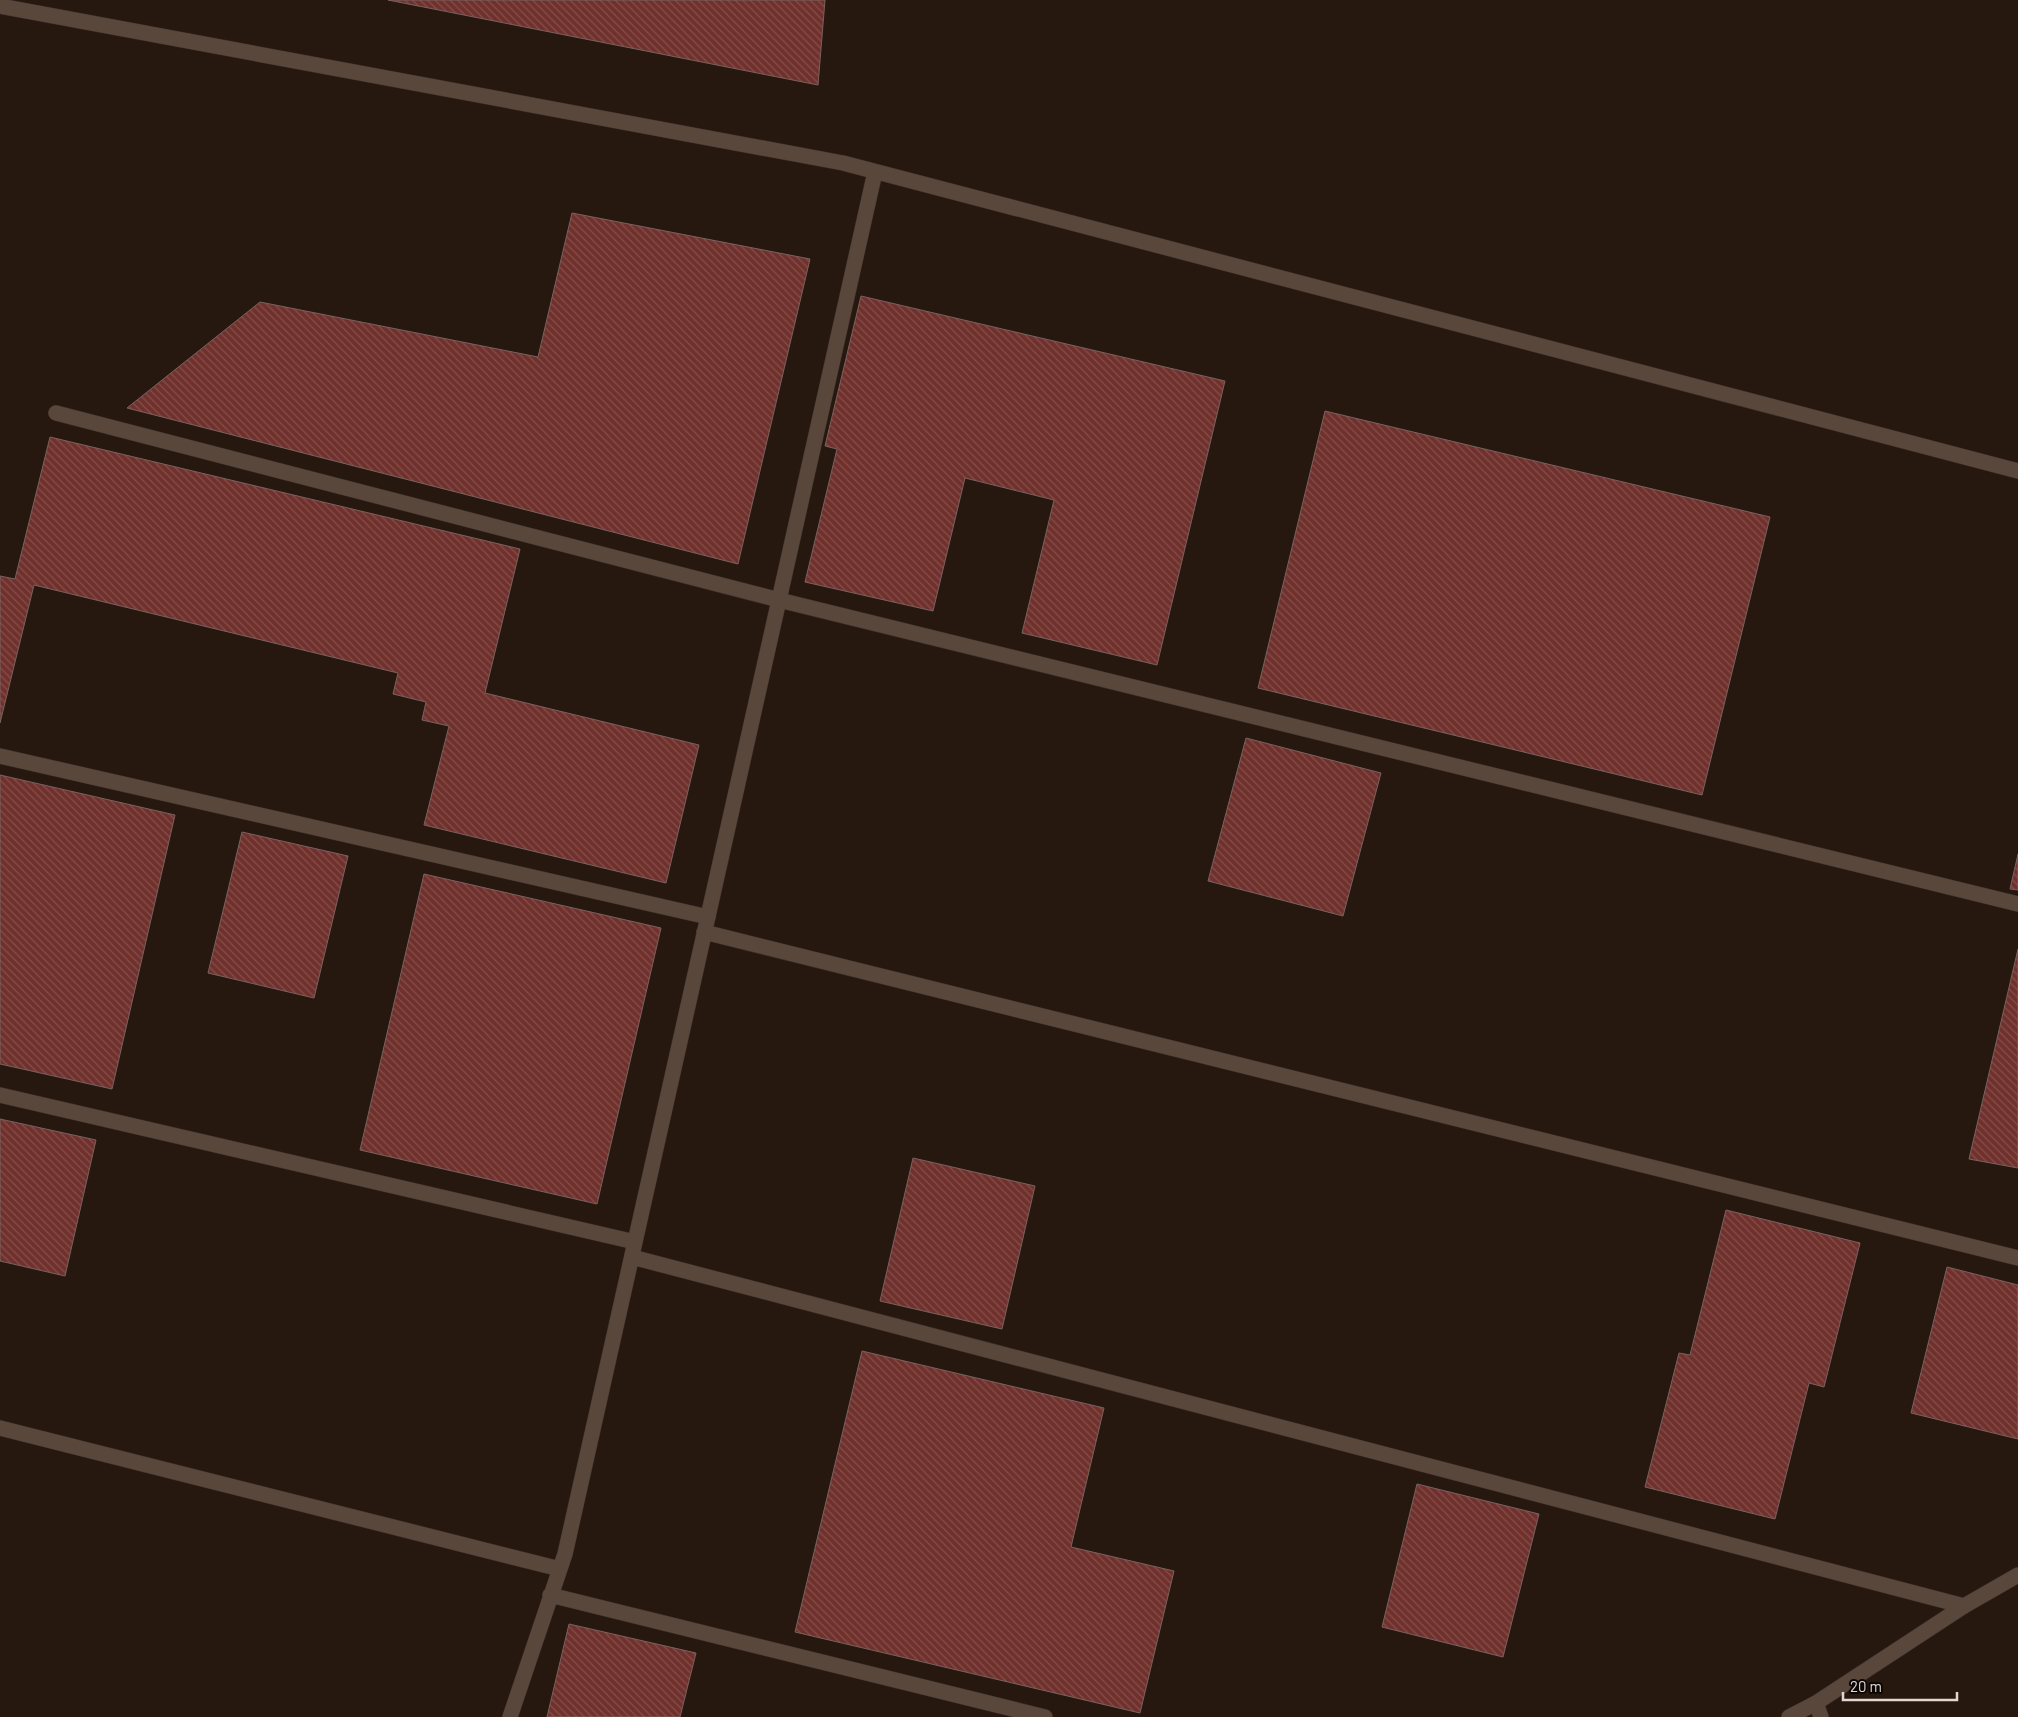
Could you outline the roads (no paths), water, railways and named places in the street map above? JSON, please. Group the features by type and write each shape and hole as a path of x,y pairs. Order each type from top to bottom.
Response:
{"main road":[{"path":"0,6 843,163 2018,471"},
{"path":"510,1717 567,1544 875,172"},
{"path":"56,413 779,600 2018,904"},
{"path":"0,756 708,917"},
{"path":"704,932 2018,1258"},
{"path":"0,1095 634,1249 1964,1606"},
{"path":"0,1428 560,1569"},
{"path":"1789,1717 1818,1710 1964,1606 2018,1575"},
{"path":"550,1595 1045,1717"}]}
